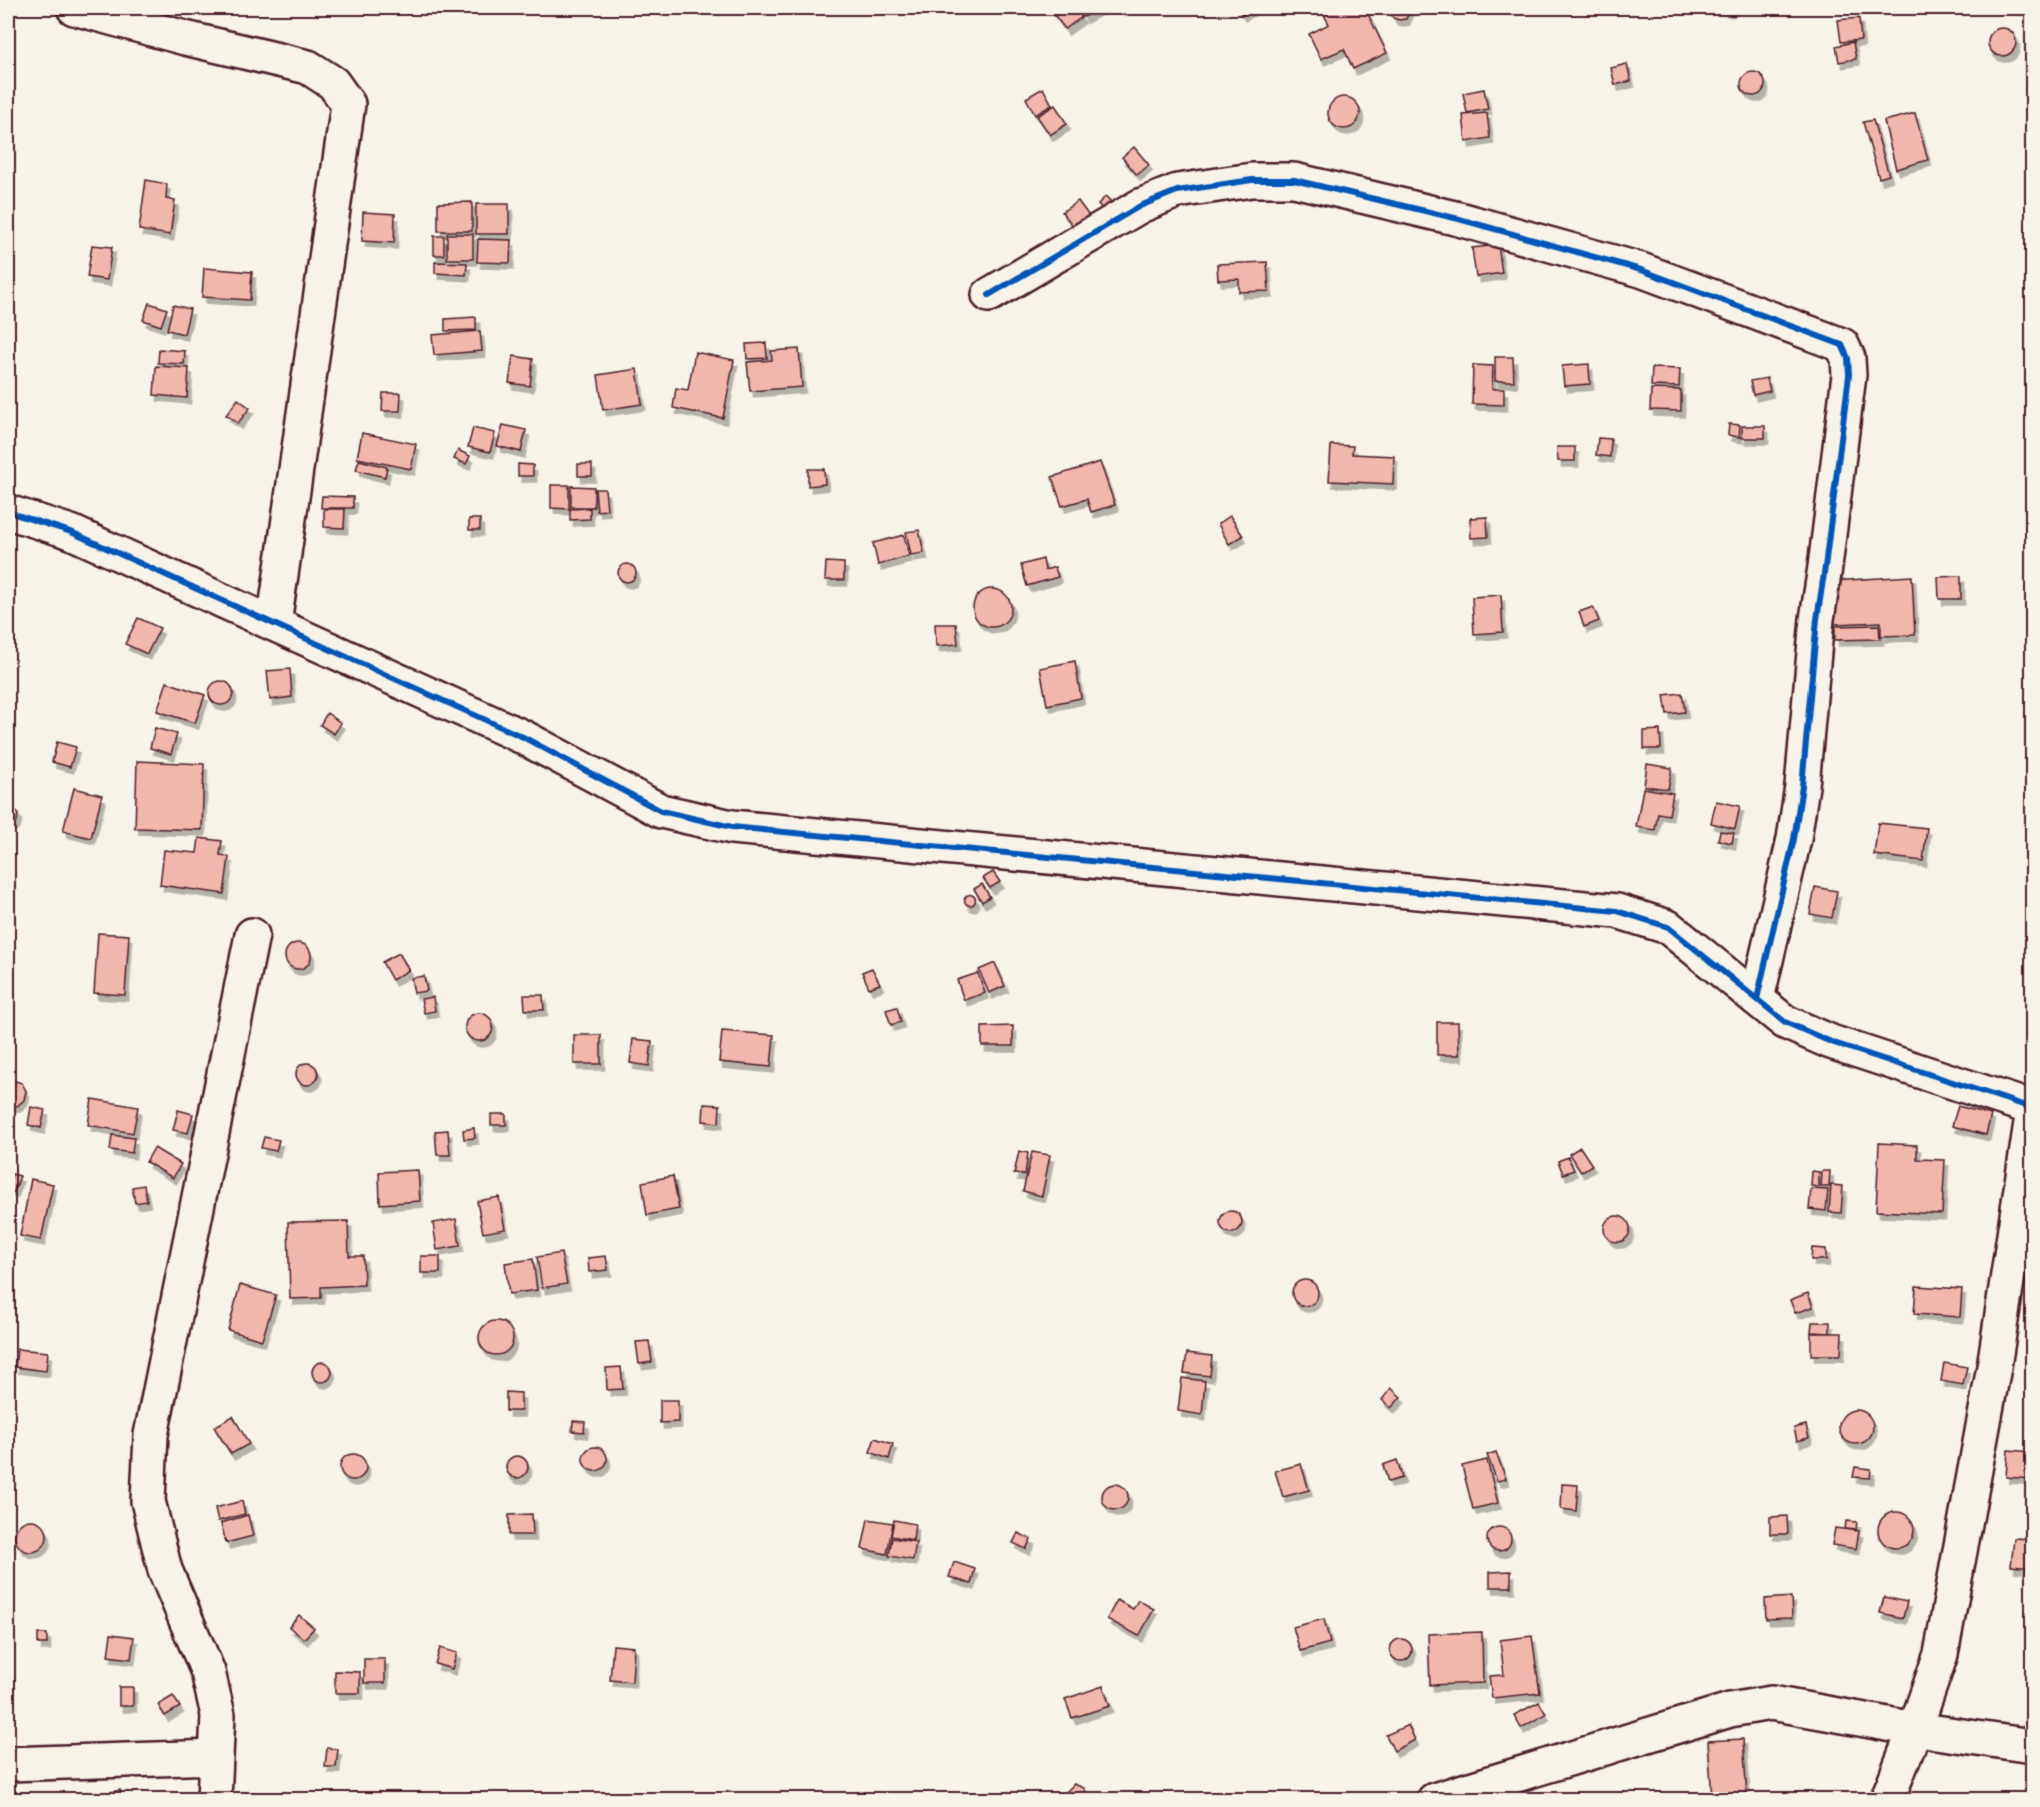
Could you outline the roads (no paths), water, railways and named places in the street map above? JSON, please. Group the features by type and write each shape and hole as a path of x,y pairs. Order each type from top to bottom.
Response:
{"street":[{"path":"74,8 308,68 333,82 348,104 274,624"},
{"path":"989,295 1140,206 1177,191 1252,180 1294,180 1459,219 1641,270 1842,345 1848,358 1849,375 1817,619 1802,786 1794,839 1757,999"},
{"path":"8,512 71,532 523,737 661,811 732,827 1617,911 1668,927 1785,1022 1831,1042 2032,1108"},
{"path":"214,1800 218,1715 208,1672 165,1570 148,1501 149,1468 151,1435 252,935"},
{"path":"1887,1800 1941,1654 1994,1367 2032,1116"},
{"path":"1434,1800 1730,1710 1771,1703 1915,1729 2032,1746"},
{"path":"8,1764 216,1757"}]}
